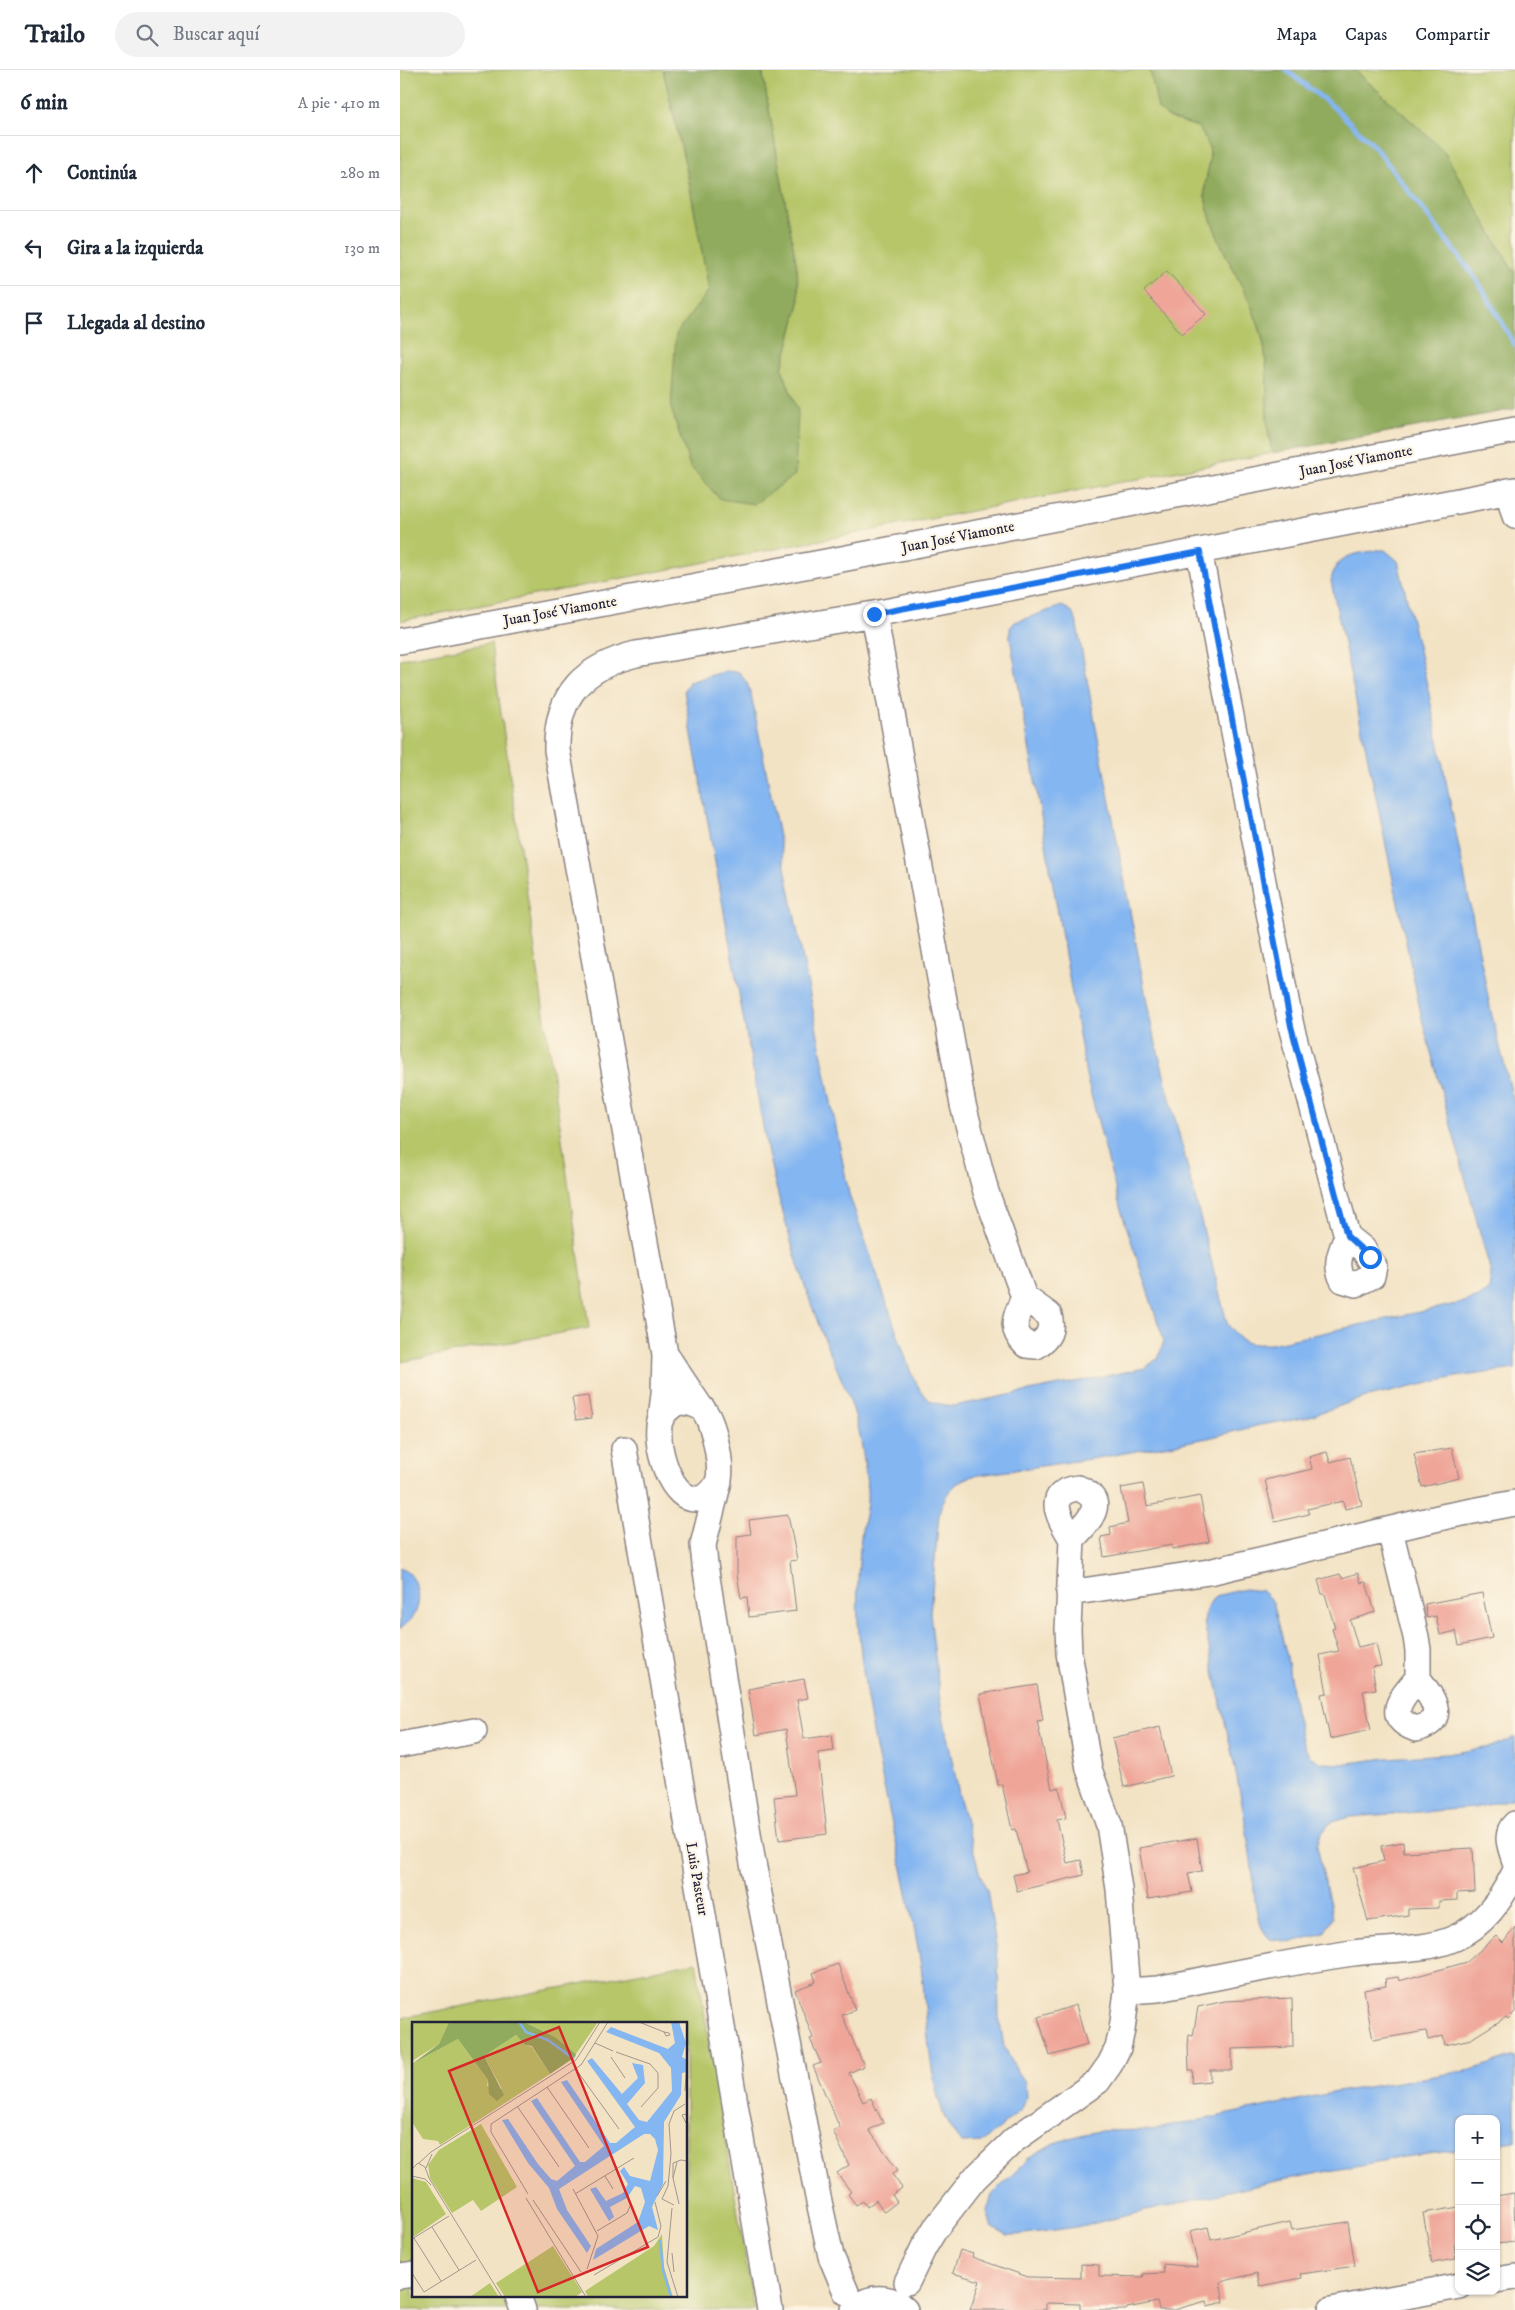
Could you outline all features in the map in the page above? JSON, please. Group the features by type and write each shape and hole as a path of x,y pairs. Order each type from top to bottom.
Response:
{"street":[{"name":"Juan José Viamonte","path":"400,641 826,562 1515,430"},
{"path":"1072,1539 1069,1593 1069,1653 1089,1770 1109,1825 1115,1856 1124,1940 1127,1991 1125,2015 1118,2048 1098,2081 1083,2094 1041,2120 1014,2140 974,2179 935,2229 906,2282 873,2304 836,2272 828,2243 752,1858 703,1545 696,1526 666,1470 660,1436 665,1354 556,750 556,729 562,710 580,681 611,660 636,654 874,614 1511,491 1515,516"},
{"path":"1200,552 1291,1026 1347,1236"},
{"path":"874,614 963,1105 986,1192 1024,1297"},
{"path":"665,1354 708,1420 717,1448 720,1470 703,1545"},
{"path":"660,1419 668,1408 678,1402 688,1402 701,1408"},
{"name":"Luis Pasteur","path":"624,1449 770,2310"},
{"path":"679,1493 688,1497 700,1498 712,1492 718,1481"},
{"path":"1069,1593 1209,1572 1447,1516 1515,1503"},
{"path":"1390,1530 1416,1637 1418,1678"},
{"path":"400,1745 474,1731"},
{"path":"1515,1824 1509,1833 1515,1861"},
{"path":"1127,1991 1158,1989 1352,1953 1438,1944 1467,1931 1484,1918 1498,1903 1515,1872"},
{"path":"1500,2280 1515,2278"},
{"path":"1331,2310 1455,2287"},
{"path":"519,2298 523,2310"}],"green space":[{"path":"400,70 663,70 688,176 709,290 677,334 671,408 690,466 720,499 798,412 782,369 799,303 797,268 762,70 1150,70 1154,84 1170,118 1198,127 1209,147 1210,159 1205,184 1205,196 1216,233 1249,301 1262,337 1265,351 1269,439 1273,453 400,621"},
{"path":"663,70 762,70 797,268 799,303 782,369 798,412 795,475 754,504 720,499 690,466 671,408 676,334 709,290 688,176"},
{"path":"1150,70 1355,70 1443,150 1515,274 1515,409 1273,453 1269,439 1265,351 1262,337 1249,301 1216,233 1205,196 1205,184 1210,159 1209,147 1198,127 1170,118 1158,109"},
{"path":"1355,70 1515,70 1515,274 1443,150"},
{"path":"491,643 589,1328 400,1362 400,659"},
{"path":"696,1962 754,2310 400,2310 400,2018"}],"water":[{"path":"1385,550 1398,561 1428,689 1491,1012 1515,1106 1515,1369 1456,1377 1363,1398 1304,1418 1260,1425 1208,1438 1103,1457 973,1476 960,1482 946,1496 939,1515 930,1613 940,1701 960,1799 980,1875 987,1890 998,1959 999,2019 1004,2046 1020,2077 1025,2082 1026,2098 1022,2109 983,2142 962,2143 950,2128 941,2108 935,2085 921,1966 914,1924 870,1718 858,1622 858,1573 867,1495 866,1472 861,1441 849,1399 821,1331 798,1265 768,1154 684,691 689,682 726,671 739,672 747,683 751,694 849,1194 911,1373 923,1394 931,1401 954,1406 1145,1368 1158,1358 1164,1341 1120,1207 1086,1075 1010,637 1010,628 1015,622 1062,606 1071,611 1076,620 1151,1024 1227,1323 1245,1342 1271,1344 1461,1303 1479,1297 1489,1289 1491,1273 1422,1019 1331,581 1333,572 1342,560 1354,555"},
{"path":"400,1567 406,1570 415,1581 418,1602 414,1615 400,1630"},
{"path":"1245,1589 1262,1591 1273,1602 1287,1656 1295,1711 1303,1743 1309,1756 1322,1763 1341,1764 1387,1758 1447,1754 1491,1747 1515,1737 1515,1798 1474,1808 1350,1817 1329,1824 1320,1836 1317,1846 1333,1918 1324,1933 1292,1942 1270,1939 1260,1924 1256,1906 1248,1837 1204,1622 1207,1607 1215,1596"},
{"path":"1515,2056 1515,2142 1500,2144 1500,2115 1455,2115 1455,2150 1403,2157 1272,2182 1077,2227 1017,2235 1007,2235 992,2228 987,2211 992,2195 1031,2156 1054,2143 1100,2131 1152,2130 1331,2093 1471,2070"}],"building":[{"path":"1167,271 1206,314 1182,334 1144,291"},
{"path":"588,1396 592,1418 576,1420 572,1398"},
{"path":"1452,1448 1459,1478 1422,1487 1414,1454"},
{"path":"1327,1452 1330,1462 1350,1457 1362,1505 1345,1509 1343,1501 1307,1509 1309,1514 1275,1522 1265,1480 1312,1469 1309,1457"},
{"path":"1143,1484 1147,1506 1200,1496 1209,1542 1172,1549 1172,1545 1104,1557 1101,1537 1111,1535 1110,1527 1128,1523 1121,1488"},
{"path":"788,1515 797,1560 790,1561 796,1611 749,1617 747,1597 741,1598 737,1574 737,1536 751,1534 749,1520"},
{"path":"1358,1573 1361,1583 1366,1582 1375,1612 1350,1620 1358,1647 1376,1643 1381,1666 1372,1667 1376,1689 1363,1691 1371,1730 1330,1739 1321,1694 1327,1693 1320,1655 1339,1651 1332,1629 1335,1628 1325,1594 1322,1594 1318,1580 1340,1574 1342,1578"},
{"path":"1482,1593 1492,1638 1459,1645 1456,1631 1440,1635 1436,1616 1427,1618 1425,1604"},
{"path":"804,1679 808,1698 797,1700 804,1739 832,1735 834,1751 818,1753 827,1834 779,1840 774,1797 795,1795 786,1729 756,1735 748,1689"},
{"path":"1037,1685 1043,1720 1037,1721 1052,1789 1059,1787 1066,1818 1057,1820 1067,1863 1081,1860 1084,1875 1017,1891 1013,1875 1027,1872 1016,1829 1012,1830 1002,1784 998,1785 980,1694"},
{"path":"1160,1727 1171,1776 1124,1787 1112,1738"},
{"path":"1197,1838 1202,1871 1188,1873 1192,1892 1148,1899 1139,1848"},
{"path":"1403,1842 1404,1852 1473,1848 1475,1892 1457,1893 1457,1900 1439,1901 1439,1908 1408,1909 1408,1915 1368,1921 1353,1868 1384,1861 1381,1846"},
{"path":"1515,1927 1515,2012 1508,2019 1506,2017 1471,2039 1445,2045 1443,2036 1428,2040 1426,2031 1373,2040 1364,1990 1386,1986 1385,1979 1398,1977 1399,1981 1467,1962 1496,1936 1503,1943"},
{"path":"838,1964 855,2010 842,2015 864,2066 849,2073 863,2102 871,2098 883,2123 869,2130 898,2170 892,2174 902,2188 892,2195 897,2202 884,2212 876,2200 867,2207 863,2201 856,2205 848,2194 851,2192 837,2173 849,2165 833,2131 840,2128 813,2066 821,2063 810,2039 813,2038 795,1990 816,1982 813,1973"},
{"path":"1292,1998 1293,2047 1232,2049 1232,2070 1210,2070 1210,2081 1192,2083 1193,2070 1189,2070 1188,2045 1189,2035 1193,2036 1198,2007 1225,2001"},
{"path":"1076,2005 1087,2045 1050,2056 1038,2017"},
{"path":"1514,2193 1515,2242 1500,2244 1500,2195"},
{"path":"1455,2208 1455,2259 1432,2263 1423,2213"},
{"path":"1290,2222 1292,2230 1348,2222 1355,2266 1301,2274 1302,2278 1260,2286 1257,2273 1220,2282 1224,2302 1207,2306 1206,2301 1174,2310 1159,2310 1157,2302 1127,2308 1126,2310 1080,2310 1080,2304 1046,2303 1046,2310 970,2310 980,2281 953,2273 960,2250 973,2254 972,2257 1028,2277 1081,2278 1081,2264 1099,2265 1099,2276 1144,2277 1143,2274 1164,2273 1163,2264 1198,2267 1190,2231 1208,2227 1211,2240"}],"waterway":[{"path":"1286,70 1336,109 1374,146 1477,280 1515,345"}],"route":[{"path":"874,614 1200,552 1291,1026 1347,1236 1364,1249 1370,1257"}]}
